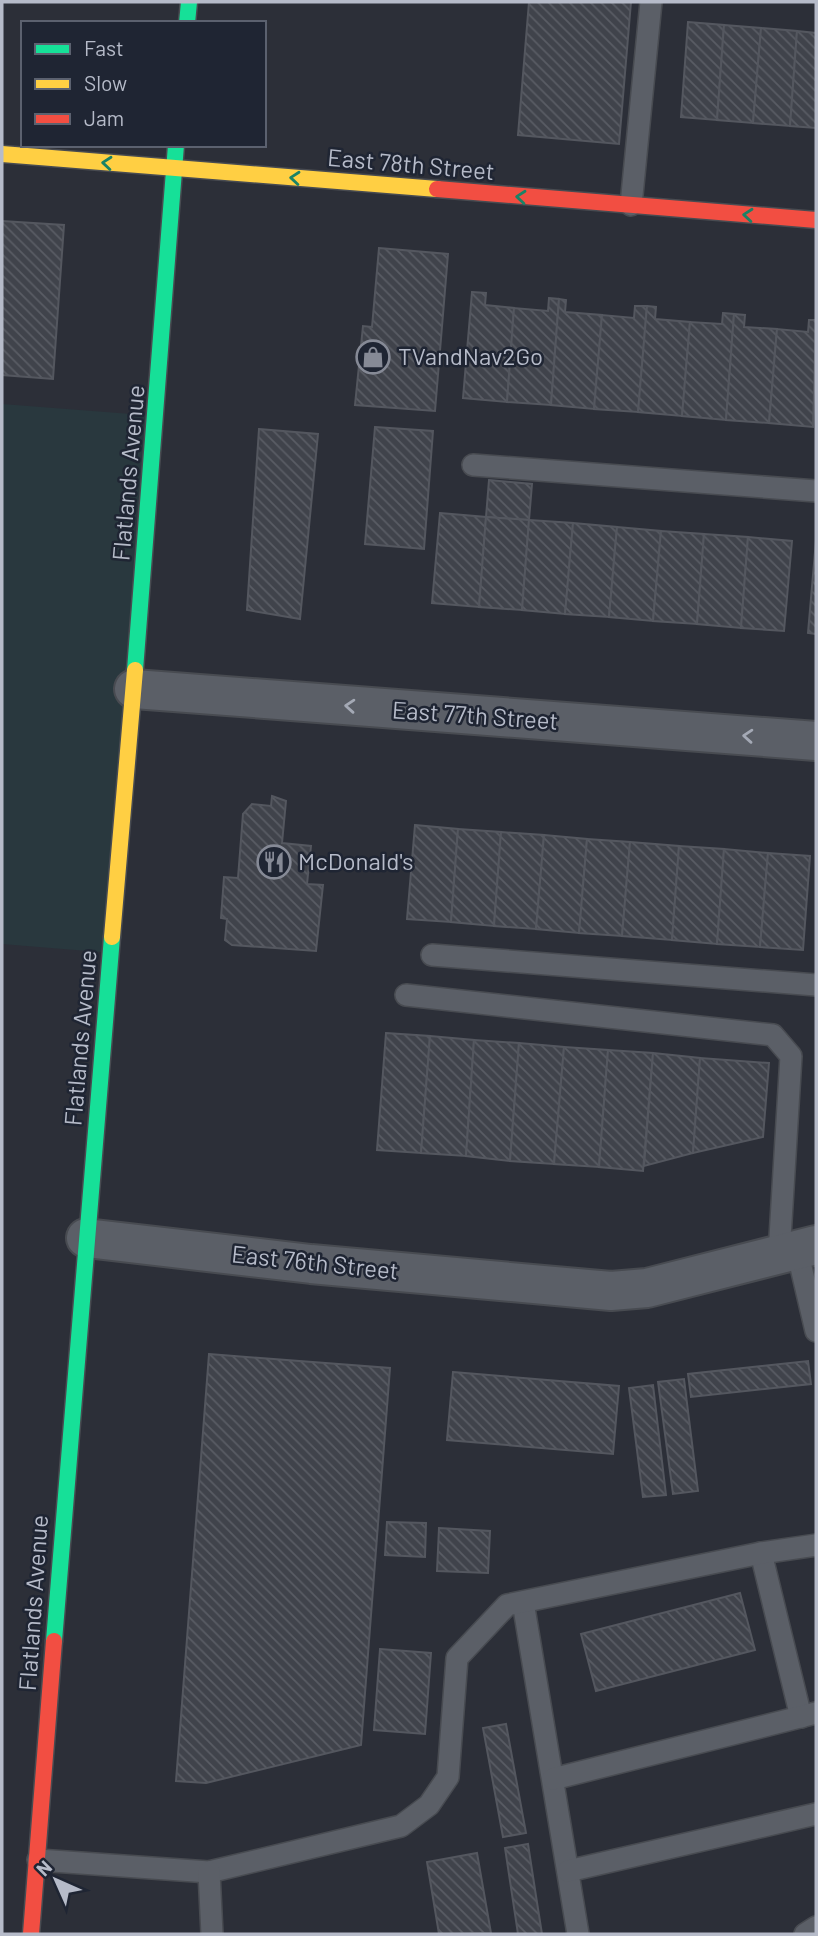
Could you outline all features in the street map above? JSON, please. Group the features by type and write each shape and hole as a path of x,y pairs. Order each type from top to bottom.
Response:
{"main road":[{"path":"187,21 189,2"},
{"name":"Flatlands Avenue","path":"31,1934 176,147"},
{"name":"East 78th Street","path":"2,154 816,220"}],"street":[{"name":"East 77th Street","path":"134,689 816,741"},
{"name":"East 76th Street","path":"86,1238 311,1264 611,1291 647,1288 798,1250"}],"lane":[{"path":"631,205 651,2"},
{"path":"473,465 816,491"},
{"path":"432,955 816,985"},
{"path":"406,995 774,1035 791,1056 798,1250 816,1331"},
{"path":"38,1860 209,1872 401,1826 429,1805 448,1777 457,1658 507,1605 761,1553 816,1545"},
{"path":"553,1779 809,1715 761,1553"},
{"path":"523,1602 579,1934"},
{"path":"568,1871 816,1814"},
{"path":"209,1872 212,1934"},
{"path":"805,1934 816,1927"}],"shaded area":[{"path":"2,404 157,416 112,953 2,944"}],"building":[{"path":"529,2 631,2 619,144 518,135"},
{"path":"688,22 724,25 717,120 681,117"},
{"path":"724,25 761,28 753,123 717,120"},
{"path":"761,28 797,31 790,126 753,123"},
{"path":"797,31 816,33 816,128 790,126"},
{"path":"2,221 64,225 53,379 2,375"},
{"path":"379,248 448,254 435,411 355,405 363,326 372,327"},
{"path":"472,292 486,293 485,305 514,308 507,402 463,398"},
{"path":"549,298 559,299 551,405 507,402 514,308 548,311"},
{"path":"559,299 566,300 565,312 602,315 594,409 551,405"},
{"path":"635,306 647,306 638,412 594,409 602,315 634,318"},
{"path":"647,306 656,307 655,319 690,322 682,416 638,412"},
{"path":"723,313 734,314 726,420 682,416 690,322 722,324"},
{"path":"734,314 745,315 744,327 777,329 769,423 726,420"},
{"path":"809,320 816,320 813,427 769,423 777,329 808,332"},
{"path":"375,427 433,431 424,549 365,544"},
{"path":"259,429 318,434 300,619 247,610"},
{"path":"489,480 532,484 529,520 486,517"},
{"path":"440,513 486,517 479,607 432,603"},
{"path":"486,517 529,520 522,610 479,607"},
{"path":"529,520 573,523 565,614 522,610"},
{"path":"573,523 617,527 609,617 565,614"},
{"path":"617,527 661,531 653,621 609,617"},
{"path":"661,531 704,534 697,624 653,621"},
{"path":"704,534 748,537 741,628 697,624"},
{"path":"748,537 792,541 784,631 741,628"},
{"path":"816,540 816,634 808,633"},
{"name":"McDonald's","path":"272,796 286,801 282,843 311,846 307,884 323,885 316,951 232,945 225,940 227,919 221,918 224,877 238,878 243,814 252,804 271,806"},
{"path":"415,825 458,829 451,922 407,919"},
{"path":"458,829 501,832 494,926 451,922"},
{"path":"501,832 544,835 536,929 494,926"},
{"path":"544,835 587,839 579,933 536,929"},
{"path":"587,839 630,842 622,936 579,933"},
{"path":"630,842 679,846 672,940 622,936"},
{"path":"679,846 724,849 717,944 672,940"},
{"path":"724,849 768,853 760,947 717,944"},
{"path":"768,853 810,856 803,950 760,947"},
{"path":"386,1033 430,1036 421,1153 377,1150"},
{"path":"430,1036 474,1040 466,1156 421,1153"},
{"path":"474,1040 519,1043 510,1161 466,1156"},
{"path":"519,1043 564,1047 554,1164 510,1161"},
{"path":"564,1047 608,1050 599,1167 554,1164"},
{"path":"608,1050 653,1053 643,1171 599,1167"},
{"path":"653,1053 700,1058 693,1153 644,1166"},
{"path":"700,1058 769,1063 763,1137 693,1153"},
{"path":"209,1354 390,1368 361,1745 206,1783 176,1781"},
{"path":"808,1361 811,1384 691,1397 688,1374"},
{"path":"453,1372 619,1386 613,1454 447,1440"},
{"path":"684,1379 698,1491 673,1494 658,1382"},
{"path":"653,1385 666,1495 643,1497 629,1388"},
{"path":"387,1522 426,1523 425,1557 385,1555"},
{"path":"439,1528 490,1531 488,1573 437,1571"},
{"path":"740,1593 755,1650 596,1691 581,1634"},
{"path":"380,1649 431,1653 425,1734 374,1730"},
{"path":"506,1724 526,1833 503,1837 483,1728"},
{"path":"528,1844 542,1934 518,1934 505,1848"},
{"path":"477,1853 491,1933 439,1934 427,1862"}],"traffic: fast":[{"path":"187,21 189,2"},
{"path":"135,670 176,147"},
{"path":"54,1641 112,937"}],"traffic: slow":[{"path":"2,154 437,189"},
{"path":"112,937 135,670"}],"traffic: jam":[{"path":"437,189 816,220"},
{"path":"31,1934 54,1641"}],"place":[{"name":"TVandNav2Go","path":"373,357"},
{"name":"McDonald's","path":"274,862"}]}
